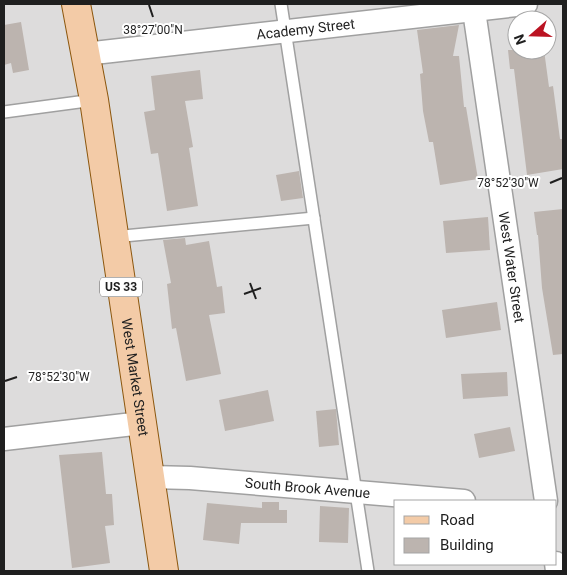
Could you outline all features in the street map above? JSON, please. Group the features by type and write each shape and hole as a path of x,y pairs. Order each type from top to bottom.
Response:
{"main road":[{"name":"West Market Street","path":"76,4 94,100 164,571"}],"street":[{"name":"Academy Street","path":"85,54 473,7 526,4"},
{"name":"West Water Street","path":"473,7 546,500"},
{"path":"4,439 142,423"},
{"name":"South Brook Avenue","path":"150,477 190,478 452,500"}],"lane":[{"path":"281,4 368,571"},
{"path":"4,112 94,100"},
{"path":"114,237 314,218"}],"shaded area":[{"path":"4,4 563,4 563,571 4,571"}],"building":[{"path":"21,22 29,70 13,73 11,63 4,65 4,25"},
{"path":"459,25 453,56 459,56 464,107 466,107 478,179 440,185 433,142 429,142 423,111 420,74 423,73 417,30"},
{"path":"509,60 545,60 549,87 553,86 560,139 563,139 563,169 527,175 514,69 510,69"},
{"path":"200,70 203,99 185,101 193,147 189,148 198,206 167,211 158,153 151,154 144,112 155,110 151,76"},
{"path":"299,171 303,198 281,201 276,175"},
{"path":"563,209 563,354 553,355 542,288 538,235 534,212"},
{"path":"488,217 490,250 446,253 443,221"},
{"path":"185,238 186,245 209,241 217,287 222,286 225,313 209,315 221,374 186,381 176,328 172,329 167,284 171,283 163,240"},
{"path":"497,302 501,330 446,338 442,310"},
{"path":"507,372 508,396 463,399 461,374"},
{"path":"268,390 274,421 225,431 219,400"},
{"path":"336,409 339,445 319,447 316,411"},
{"path":"510,427 515,451 479,458 474,434"},
{"path":"102,452 106,494 112,494 114,525 105,526 110,563 72,568 59,455"},
{"path":"262,502 279,502 279,510 287,510 287,523 241,523 239,544 203,540 207,503 262,508"},
{"path":"320,506 349,508 348,543 319,542"}]}
